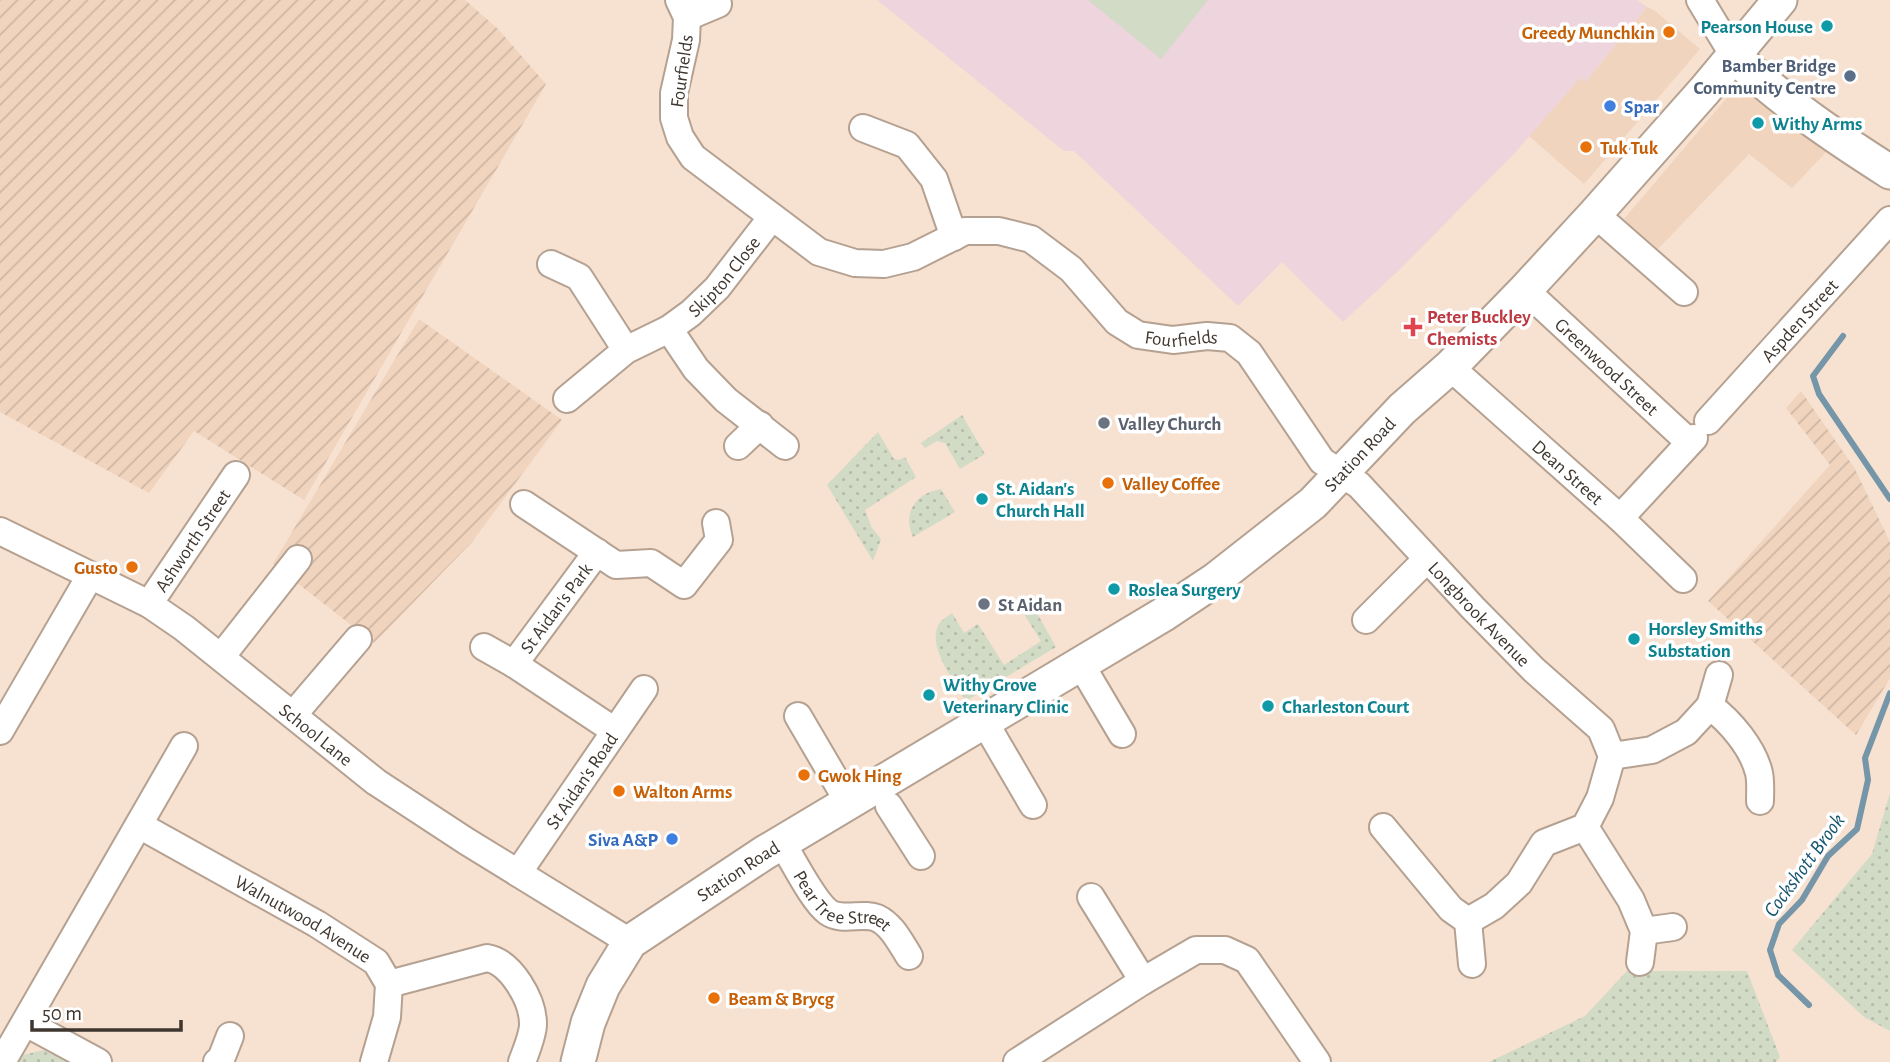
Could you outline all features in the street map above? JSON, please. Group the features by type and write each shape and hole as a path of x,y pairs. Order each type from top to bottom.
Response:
{"main road":[{"name":"Station Road","path":"630,943 782,843 1164,614 1215,580 1313,503 1402,409 1450,367 1525,290 1734,56 1780,0"},
{"path":"1734,56 1775,93 1836,138 1890,172"},
{"path":"578,1062 588,1023 603,986 630,943"}],"street":[{"path":"1700,0 1734,56"},
{"name":"Fourfields","path":"718,4 683,8 686,40 674,93 674,118 680,137 693,157 772,218 819,252 855,262 884,264 913,257 965,231 999,231 1031,239 1071,269 1117,323 1138,335 1173,340 1207,336 1230,338 1248,353 1322,461 1342,474"},
{"path":"863,128 907,145 934,178 954,237"},
{"path":"1595,214 1684,292"},
{"name":"Skipton Close","path":"568,399 626,350 669,329 691,313 717,288 772,218"},
{"name":"Aspden Street","path":"1620,518 1890,220"},
{"path":"551,264 579,277 626,350"},
{"name":"Greenwood Street","path":"1525,290 1697,433"},
{"name":"Skipton Close","path":"669,329 696,369 726,400 785,446"},
{"name":"Dean Street","path":"1450,367 1620,518 1683,579"},
{"path":"738,446 760,425"},
{"name":"Longbrook Avenue","path":"1342,474 1378,503 1427,559 1534,670 1601,729 1612,756"},
{"name":"Ashworth Street","path":"149,604 236,475"},
{"name":"St Aidan's Park","path":"524,504 616,565 651,563 684,585 719,540 716,523"},
{"name":"School Lane","path":"0,531 149,604 221,657 376,782 630,943"},
{"name":"St Aidan's Park","path":"514,664 597,552"},
{"path":"221,657 298,559"},
{"path":"1366,620 1427,559"},
{"path":"0,731 90,576"},
{"path":"293,715 358,639"},
{"name":"St Aidan's Park","path":"484,648 514,664 615,731"},
{"path":"1080,663 1122,734"},
{"path":"1468,920 1494,906 1519,883 1544,843 1585,827 1600,798 1612,756 1652,750 1686,732 1710,706 1719,675"},
{"name":"St Aidan's Road","path":"518,873 644,689"},
{"path":"1710,706 1725,718 1749,750 1759,774 1760,802"},
{"path":"798,716 849,803"},
{"path":"984,721 1033,805"},
{"path":"2,1062 184,746"},
{"path":"889,806 921,856"},
{"name":"Walnutwood Avenue","path":"139,825 317,924 376,962 389,984"},
{"path":"1383,827 1451,909 1468,920"},
{"path":"1585,827 1631,900 1644,931 1640,962"},
{"name":"Pear Tree Street","path":"782,843 819,902 830,914 875,917 891,929 909,956"},
{"path":"1091,897 1143,981"},
{"path":"1468,920 1472,964"},
{"path":"1644,931 1673,927"},
{"path":"1017,1062 1196,950 1225,950 1247,960 1317,1062"},
{"path":"374,1062 387,1017 389,984 487,958 498,960 526,992 533,1024 522,1062"},
{"path":"26,1023 97,1062"},
{"path":"217,1062 221,1059 230,1036"}],"shaded area":[{"path":"0,0 465,0 497,28 546,84 304,500 194,431 149,493 0,412"},
{"path":"877,0 1637,0 1647,7 1585,82 1580,78 1513,155 1398,271 1343,322 1282,262 1238,306 1074,151 1064,151"},
{"path":"1647,7 1700,49 1584,184 1529,136 1580,78 1586,81"},
{"path":"1736,87 1744,90 1827,151 1792,188 1749,154 1658,249 1624,219"},
{"path":"419,319 562,420 472,542 374,643 273,564"},
{"path":"1801,391 1855,469 1890,542 1890,678 1856,735 1708,601 1830,465 1786,408"}],"green space":[{"path":"1088,0 1208,0 1161,59"},
{"path":"962,415 985,454 960,469 945,443 937,441 925,448 921,443"},
{"path":"878,432 894,459 905,457 916,477 865,510 872,528 881,539 873,561 827,485"},
{"path":"941,489 955,512 913,537 909,520 914,505 918,499"},
{"path":"1028,597 1056,647 966,701 939,653 936,633 939,624 952,613 964,633 978,624 1004,665 1041,641 1017,603"},
{"path":"1890,793 1890,1031 1864,1017 1792,950 1872,854"},
{"path":"1627,971 1747,971 1780,1057 1776,1062 1489,1062 1585,1016"},
{"path":"44,1050 53,1055 55,1050 80,1062 19,1062 23,1055"}],"waterway":[{"name":"Cockshott Brook","path":"1843,336 1813,376 1819,394 1890,499"},
{"name":"Cockshott Brook","path":"1809,1005 1778,975 1770,950 1779,924 1802,900 1828,856 1857,829 1868,780 1865,758 1890,693"}],"place":[{"name":"Pearson House","path":"1827,26"},
{"name":"Greedy Munchkin","path":"1669,32"},
{"name":"Bamber Bridge Community Centre","path":"1850,76"},
{"name":"Spar","path":"1610,106"},
{"name":"Withy Arms","path":"1758,123"},
{"name":"Tuk Tuk","path":"1586,147"},
{"name":"Peter Buckley Chemists","path":"1413,327"},
{"name":"Valley Church","path":"1104,423"},
{"name":"Valley Coffee","path":"1108,483"},
{"name":"St. Aidan's Church Hall","path":"982,499"},
{"name":"Gusto","path":"132,567"},
{"name":"Roslea Surgery","path":"1114,589"},
{"name":"St Aidan","path":"984,604"},
{"name":"Horsley Smiths Substation","path":"1634,639"},
{"name":"Withy Grove Veterinary Clinic","path":"929,695"},
{"name":"Charleston Court","path":"1268,706"},
{"name":"Gwok Hing","path":"804,775"},
{"name":"Walton Arms","path":"619,791"},
{"name":"Siva A&P","path":"672,839"},
{"name":"Beam & Brycg","path":"714,998"}]}
